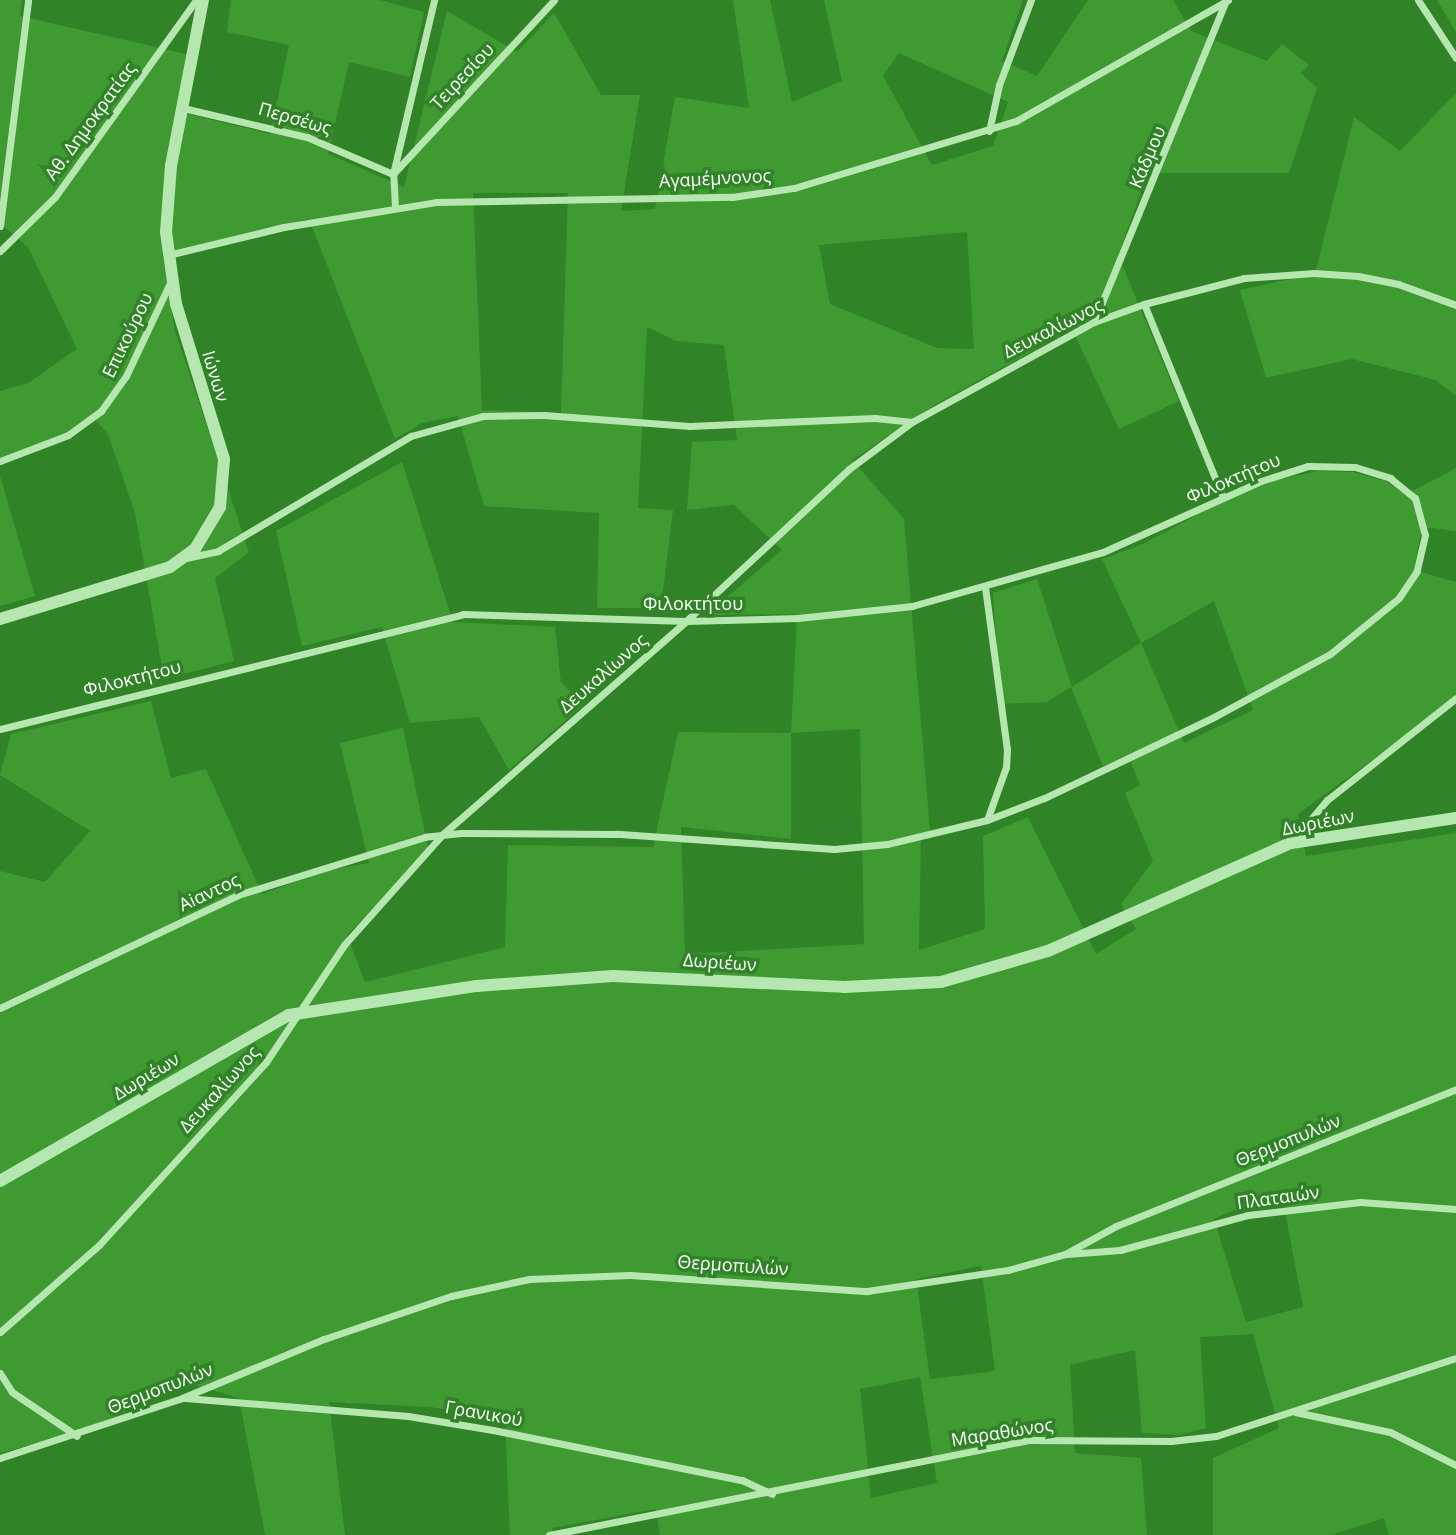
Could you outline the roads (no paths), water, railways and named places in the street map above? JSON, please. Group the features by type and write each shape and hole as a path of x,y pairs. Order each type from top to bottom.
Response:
{"street":[{"path":"0,226 29,0"},
{"name":"Αθ. Δημοκρατίας","path":"0,251 48,206 197,0"},
{"name":"Ιώνων","path":"0,619 144,578 185,558 214,522 225,474 171,281 167,256 168,189 204,0"},
{"path":"395,207 393,174 434,0"},
{"name":"Τειρεσίου","path":"393,174 554,0"},
{"path":"989,131 999,85 1031,0"},
{"path":"1418,0 1456,58"},
{"name":"Αγαμέμνονος","path":"167,256 285,227 395,207 491,199 743,196 811,183 989,131 1036,111 1226,2"},
{"name":"Κάδμου","path":"1094,322 1226,2"},
{"name":"Περσέως","path":"183,108 307,137 393,174"},
{"name":"Δευκαλίωνος","path":"0,1332 99,1245 266,1062 344,945 443,834 686,621 849,469 912,422 1094,322 1144,303 1244,278 1314,273 1387,281 1456,305"},
{"name":"Επικούρου","path":"0,461 68,435 101,411 126,376 171,281"},
{"path":"1144,303 1223,498"},
{"path":"185,558 218,551 411,436 483,415 544,415 690,426 875,418 912,422"},
{"name":"Φιλοκτήτου","path":"0,729 445,616 495,612 686,621 834,616 912,606 1103,552 1223,498 1308,466 1368,469 1390,478 1415,498 1425,535 1421,561 1404,592 1383,614 1303,670 1056,793 986,820 887,844 834,849 617,834 443,834"},
{"path":"985,587 1007,750 1006,768 986,820"},
{"path":"1291,843 1327,800 1456,698"},
{"name":"Δωριέων","path":"0,1181 261,1028 299,1013 486,985 613,976 844,987 941,982 1048,951 1291,843 1456,818"},
{"name":"Aiαντος","path":"0,1008 238,895 333,863 443,834"},
{"name":"Θερμοπυλών","path":"0,1458 77,1436 182,1398 349,1330 451,1296 529,1279 630,1275 867,1291 1008,1270 1065,1254 1116,1226 1456,1090"},
{"name":"Πλαταιών","path":"1065,1254 1121,1250 1248,1215 1360,1202 1456,1209"},
{"name":"Μαραθώνος","path":"549,1535 773,1494 1030,1440 1193,1440 1294,1412 1456,1358"},
{"path":"0,1373 12,1392 77,1436"},
{"name":"Γρανικού","path":"182,1398 408,1416 742,1480 773,1494"},
{"path":"1294,1412 1390,1432 1456,1465"}]}
